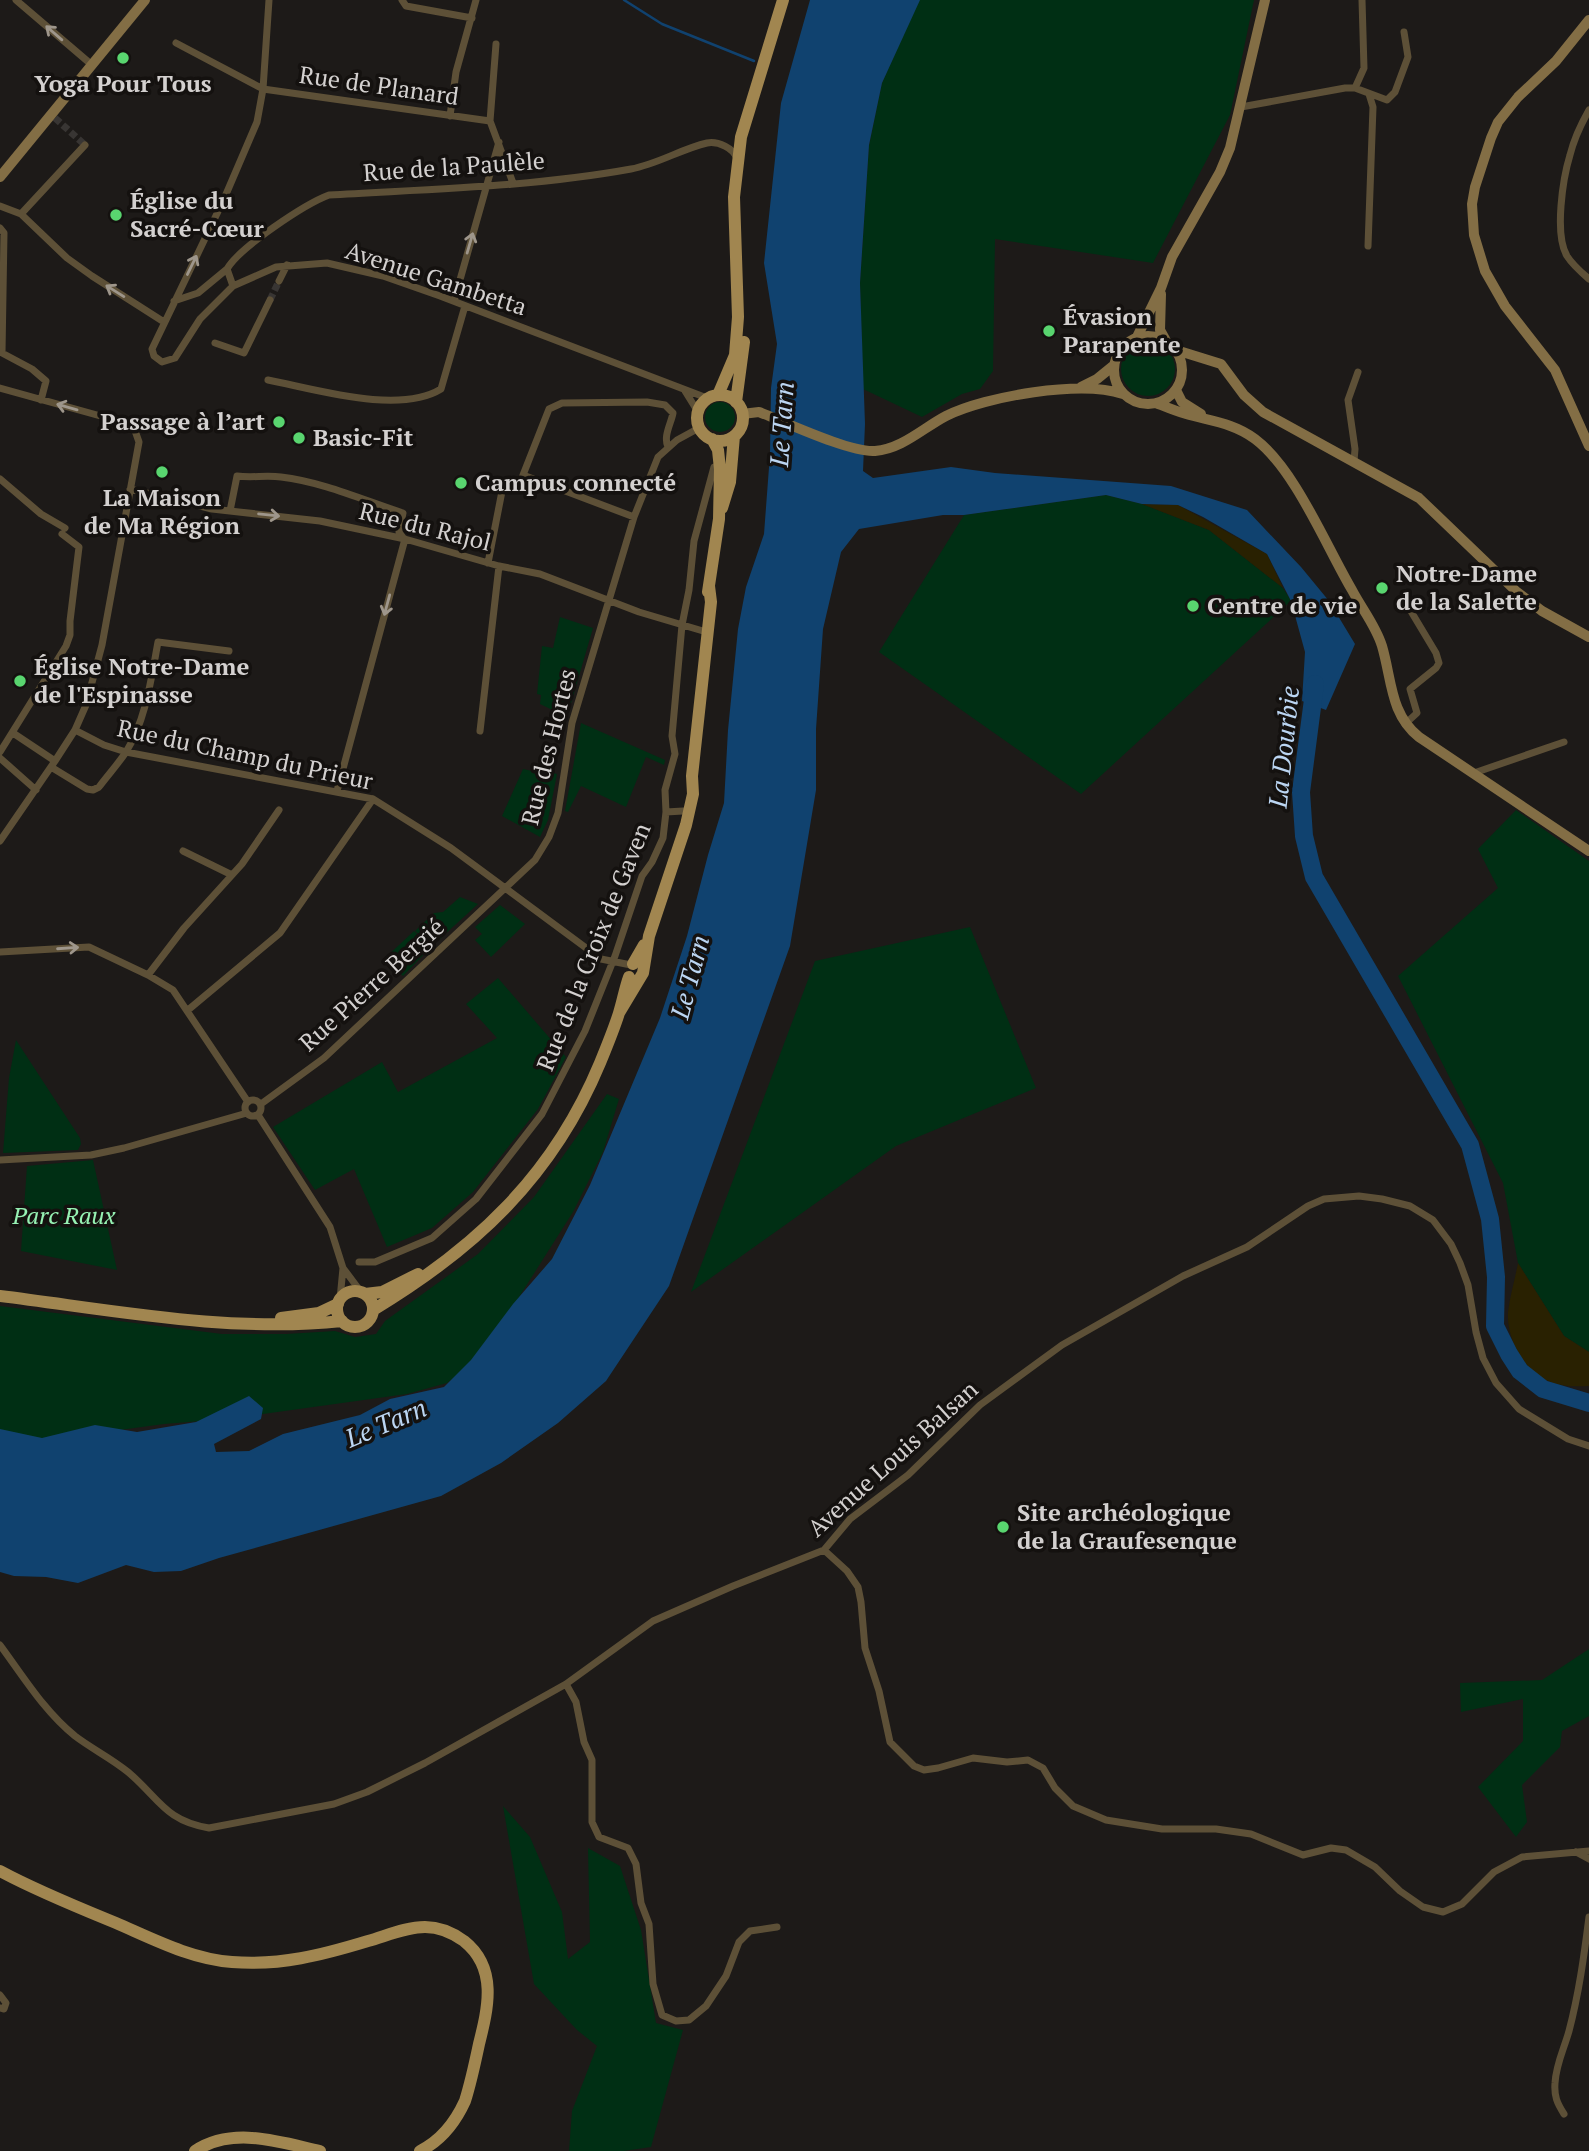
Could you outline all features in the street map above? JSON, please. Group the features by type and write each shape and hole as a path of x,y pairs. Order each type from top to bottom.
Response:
{"main road":[{"path":"2,172 53,117 145,0"},
{"path":"702,687 705,602 719,519 720,460 712,439 699,428 698,412 713,397 735,355 738,317 734,197 741,137 783,0"},
{"path":"1137,337 1161,288 1172,257 1226,160 1265,0"},
{"path":"1589,20 1556,61 1513,103 1498,122 1490,138 1475,187 1472,217 1478,253 1493,290 1555,370 1589,446"},
{"path":"736,402 743,348 740,193 751,108"},
{"path":"1113,366 1117,386 1133,401 1156,403 1163,401 1176,390 1183,371 1176,350 1160,330 1161,288"},
{"path":"1076,388 1097,379 1113,366 1120,349 1137,337 1151,335 1165,339"},
{"path":"1176,350 1216,361 1244,395 1263,412 1419,498 1517,592 1542,611 1589,637"},
{"path":"1183,371 1201,359"},
{"path":"742,414 759,412 856,449 876,451 900,444 965,407 998,399 1076,388 1123,394"},
{"path":"1176,390 1182,402 1210,419"},
{"path":"713,397 728,396 736,402 742,414 741,426 734,436 730,482 719,519"},
{"path":"1156,403 1186,414 1235,426 1270,451 1283,466 1373,625 1382,648 1396,708 1405,724 1419,737 1589,851"},
{"path":"712,439 721,441 734,436"},
{"path":"679,841 682,811 692,776 711,602 709,586"},
{"path":"373,1310 407,1290 466,1246 502,1214 547,1159 584,1097 649,936 686,825 693,794 692,776"},
{"path":"261,1322 319,1313 339,1302 349,1292 382,1292 432,1269"},
{"path":"339,1302 338,1316 352,1327 358,1327 369,1321 373,1310 371,1301 363,1293"},
{"path":"0,1296 185,1320 294,1325 342,1321"},
{"path":"0,1871 169,1946 209,1959 229,1962 273,1964 296,1960 424,1927 460,1938 472,1948 486,1973 488,2006 465,2101 443,2135 420,2151"},
{"path":"195,2151 212,2143 240,2137 273,2140 320,2151"}],"street":[{"path":"16,0 92,65"},
{"path":"0,206 21,214 67,258 164,321 257,122 263,89 269,0"},
{"path":"402,0 406,6 472,18"},
{"path":"450,116 456,72 476,0"},
{"path":"1355,89 1364,68 1362,0"},
{"path":"1241,107 1345,88 1387,100 1392,98 1408,57 1404,32"},
{"name":"Rue de Planard","path":"176,43 263,89 490,121"},
{"path":"496,44 490,121 513,183"},
{"path":"1368,93 1373,107 1368,246"},
{"path":"1589,110 1569,156 1560,235 1566,255 1589,279"},
{"name":"Rue de la Paulèle","path":"174,301 198,293 228,269 239,252 311,202 329,195 575,178 634,168 709,142 723,145 741,137"},
{"path":"454,301 499,142"},
{"path":"21,214 85,145"},
{"path":"723,145 736,154 738,163"},
{"path":"2,230 2,353 32,369 46,382 41,400"},
{"name":"Avenue Gambetta","path":"164,321 152,349 154,356 162,362 175,358 200,318 233,286 252,276 286,265 327,263 351,267 454,301 684,391 713,397"},
{"path":"279,281 286,265"},
{"path":"228,269 233,286"},
{"path":"215,343 244,353 270,299"},
{"path":"268,380 376,401 429,397 441,389 465,306"},
{"path":"1354,461 1355,449 1348,400 1358,372"},
{"path":"0,388 132,425 139,442 93,684 75,730 0,841"},
{"path":"684,391 698,412"},
{"path":"634,517 523,475 549,409 562,403 647,402 665,405 673,413 667,431 668,447 699,428"},
{"name":"Rue des Hortes","path":"505,889 535,860 558,813 572,723 608,600 634,517 658,457 668,447"},
{"name":"Rue de la Croix de Gaven","path":"359,1262 375,1262 432,1238 475,1199 542,1114 580,1042 642,876 663,838 665,790 675,754 672,736 682,625 694,541 714,467"},
{"path":"230,511 236,476 279,476 315,484 403,513 399,532 405,539 337,791"},
{"path":"0,479 79,547 70,635 0,755 36,790"},
{"path":"488,563 504,481"},
{"name":"Rue du Rajol","path":"130,489 190,504 320,520 405,539 540,575 703,631"},
{"path":"480,731 499,566"},
{"path":"1402,598 1436,653 1439,663 1410,689 1417,713 1405,724"},
{"path":"13,733 93,790 100,787 126,752 137,728 146,700 158,642 229,651"},
{"name":"Rue du Champ du Prieur","path":"75,730 104,746 126,752 373,799 451,848 601,959 634,972"},
{"path":"1474,773 1564,742"},
{"path":"188,1010 280,933 373,799"},
{"path":"148,975 184,928 232,875 279,810"},
{"path":"666,812 682,811"},
{"path":"183,851 232,875"},
{"name":"Rue Pierre Bergié","path":"261,1104 324,1058 505,889"},
{"path":"0,952 89,947 173,990 248,1102"},
{"path":"248,1102 256,1101 261,1104 258,1115"},
{"path":"247,1114 245,1106 248,1102"},
{"path":"0,1160 91,1155 247,1114 258,1115"},
{"path":"258,1115 330,1227 343,1268 363,1293"},
{"name":"Avenue Louis Balsan","path":"0,1645 33,1690 73,1734 113,1759 176,1818 190,1825 209,1828 334,1804 367,1792 425,1763 566,1684 653,1621 824,1550 850,1519 908,1475 980,1405 1062,1345 1183,1276 1247,1247 1308,1206 1324,1199 1359,1196 1382,1199 1410,1206 1433,1220 1451,1244 1460,1263 1468,1285 1483,1358 1496,1383 1519,1409 1568,1439 1589,1446"},
{"path":"339,1302 343,1268"},
{"path":"824,1550 847,1571 858,1587 865,1648 890,1742 914,1766 924,1770 973,1758 1007,1762 1028,1760 1043,1768 1055,1788 1073,1806 1105,1820 1162,1829 1216,1829 1251,1835 1303,1855 1331,1848 1346,1850 1375,1867 1400,1891 1423,1907 1443,1912 1462,1904 1494,1872 1522,1857 1589,1851"},
{"path":"566,1684 576,1702 584,1742 592,1760 592,1822 599,1837 628,1848 636,1864 641,1903 649,1924 653,1984 662,2015 676,2021 689,2020 706,2006 726,1976 740,1942 750,1931 777,1927"},
{"path":"1575,1852 1589,1859"},
{"path":"1564,2114 1555,2101 1556,2076 1581,1979 1589,1917"},
{"path":"0,1994 6,2003 4,2009 0,2008"}],"green space":[{"path":"919,0 1254,0 1230,115 1153,263 995,239 993,371 980,389 962,394 922,417 863,389 860,283 869,146 882,83"},
{"path":"1148,342 1167,350 1175,369 1167,388 1148,396 1129,388 1121,369 1129,350"},
{"path":"720,402 731,406 735,417 731,428 720,432 709,428 705,417 709,406"},
{"path":"1106,495 1142,504 1209,530 1283,588 1291,601 1081,794 879,652 964,515"},
{"path":"560,617 593,628 567,717 540,704 541,695 537,694 542,646 553,648"},
{"path":"581,723 665,760 664,765 646,757 626,807 581,786 568,812 565,811"},
{"path":"523,769 537,772 538,769 557,774 548,820 540,837 502,816"},
{"path":"1516,810 1589,861 1589,1352 1564,1336 1518,1263 1503,1183 1398,976 1498,888 1478,849"},
{"path":"460,897 478,904 432,946 415,931 434,913 443,912"},
{"path":"500,905 525,924 491,957 475,940 482,934 475,927"},
{"path":"970,927 1036,1088 896,1146 691,1292 815,961"},
{"path":"414,931 431,947 403,976 384,959"},
{"path":"498,978 566,1057 538,1109 473,1192 432,1228 387,1247 354,1169 315,1190 273,1127 382,1062 398,1092 497,1038 466,1004"},
{"path":"16,1040 80,1138 78,1150 3,1153 9,1078"},
{"path":"607,1094 619,1099 603,1152 573,1212 481,1357 447,1383 407,1394 31,1442 0,1435 0,1306 222,1334 335,1331 355,1337 376,1334 385,1321 478,1254 534,1197"},
{"name":"Parc Raux","path":"93,1160 117,1270 21,1251 27,1166"},
{"path":"1589,1649 1589,1716 1562,1731 1560,1747 1522,1785 1527,1822 1516,1837 1478,1787 1523,1741 1523,1699 1461,1712 1460,1683 1542,1680"},
{"path":"503,1806 530,1837 562,1912 568,1959 590,1942 588,1848 620,1866 641,1930 656,2023 683,2030 651,2147 624,2151 569,2151 572,2111 597,2046 577,2030 534,1984"}],"sand":[{"path":"1142,504 1178,505 1267,554 1283,588 1209,530"},
{"path":"1518,1263 1564,1336 1589,1352 1589,1386 1568,1386 1550,1382 1539,1376 1522,1358 1508,1324"}],"water":[{"name":"Le Tarn","path":"810,0 920,0 882,83 869,145 860,283 865,424 863,471 873,478 951,467 995,473 1171,486 1247,510 1329,601 1355,644 1326,710 1302,701 1305,652 1291,601 1267,554 1178,505 1142,504 1106,495 964,515 943,515 859,529 841,552 823,629 816,729 816,790 790,946 669,1286 606,1381 558,1423 501,1463 441,1496 181,1571 154,1572 126,1565 78,1583 0,1572 0,1429 42,1438 95,1425 137,1432 196,1422 249,1396 263,1408 261,1419 214,1444 216,1452 249,1451 283,1434 360,1415 390,1399 444,1387 471,1360 513,1304 552,1259 590,1185 660,1018 687,936 724,803 738,629 746,587 764,534 770,454 771,388 777,344 764,263 781,103"}],"waterway":[{"path":"624,0 662,24 754,61"},
{"name":"La Dourbie","path":"1315,684 1301,792 1304,836 1314,877 1470,1145 1490,1219 1496,1277 1495,1326 1509,1354 1520,1371 1543,1389 1589,1403"}],"tunnel":[{"path":"55,118 85,145"},
{"path":"270,300 279,281"}],"place":[{"name":"Yoga Pour Tous","path":"123,58"},
{"name":"Église du Sacré-Cœur","path":"116,215"},
{"name":"Évasion Parapente","path":"1049,331"},
{"name":"Passage à l’art","path":"279,422"},
{"name":"Basic-Fit","path":"299,438"},
{"name":"La Maison de Ma Région","path":"162,472"},
{"name":"Campus connecté","path":"461,483"},
{"name":"Notre-Dame de la Salette","path":"1382,588"},
{"name":"Centre de vie","path":"1193,606"},
{"name":"Église Notre-Dame de l'Espinasse","path":"20,681"},
{"name":"Site archéologique de la Graufesenque","path":"1003,1527"}]}
